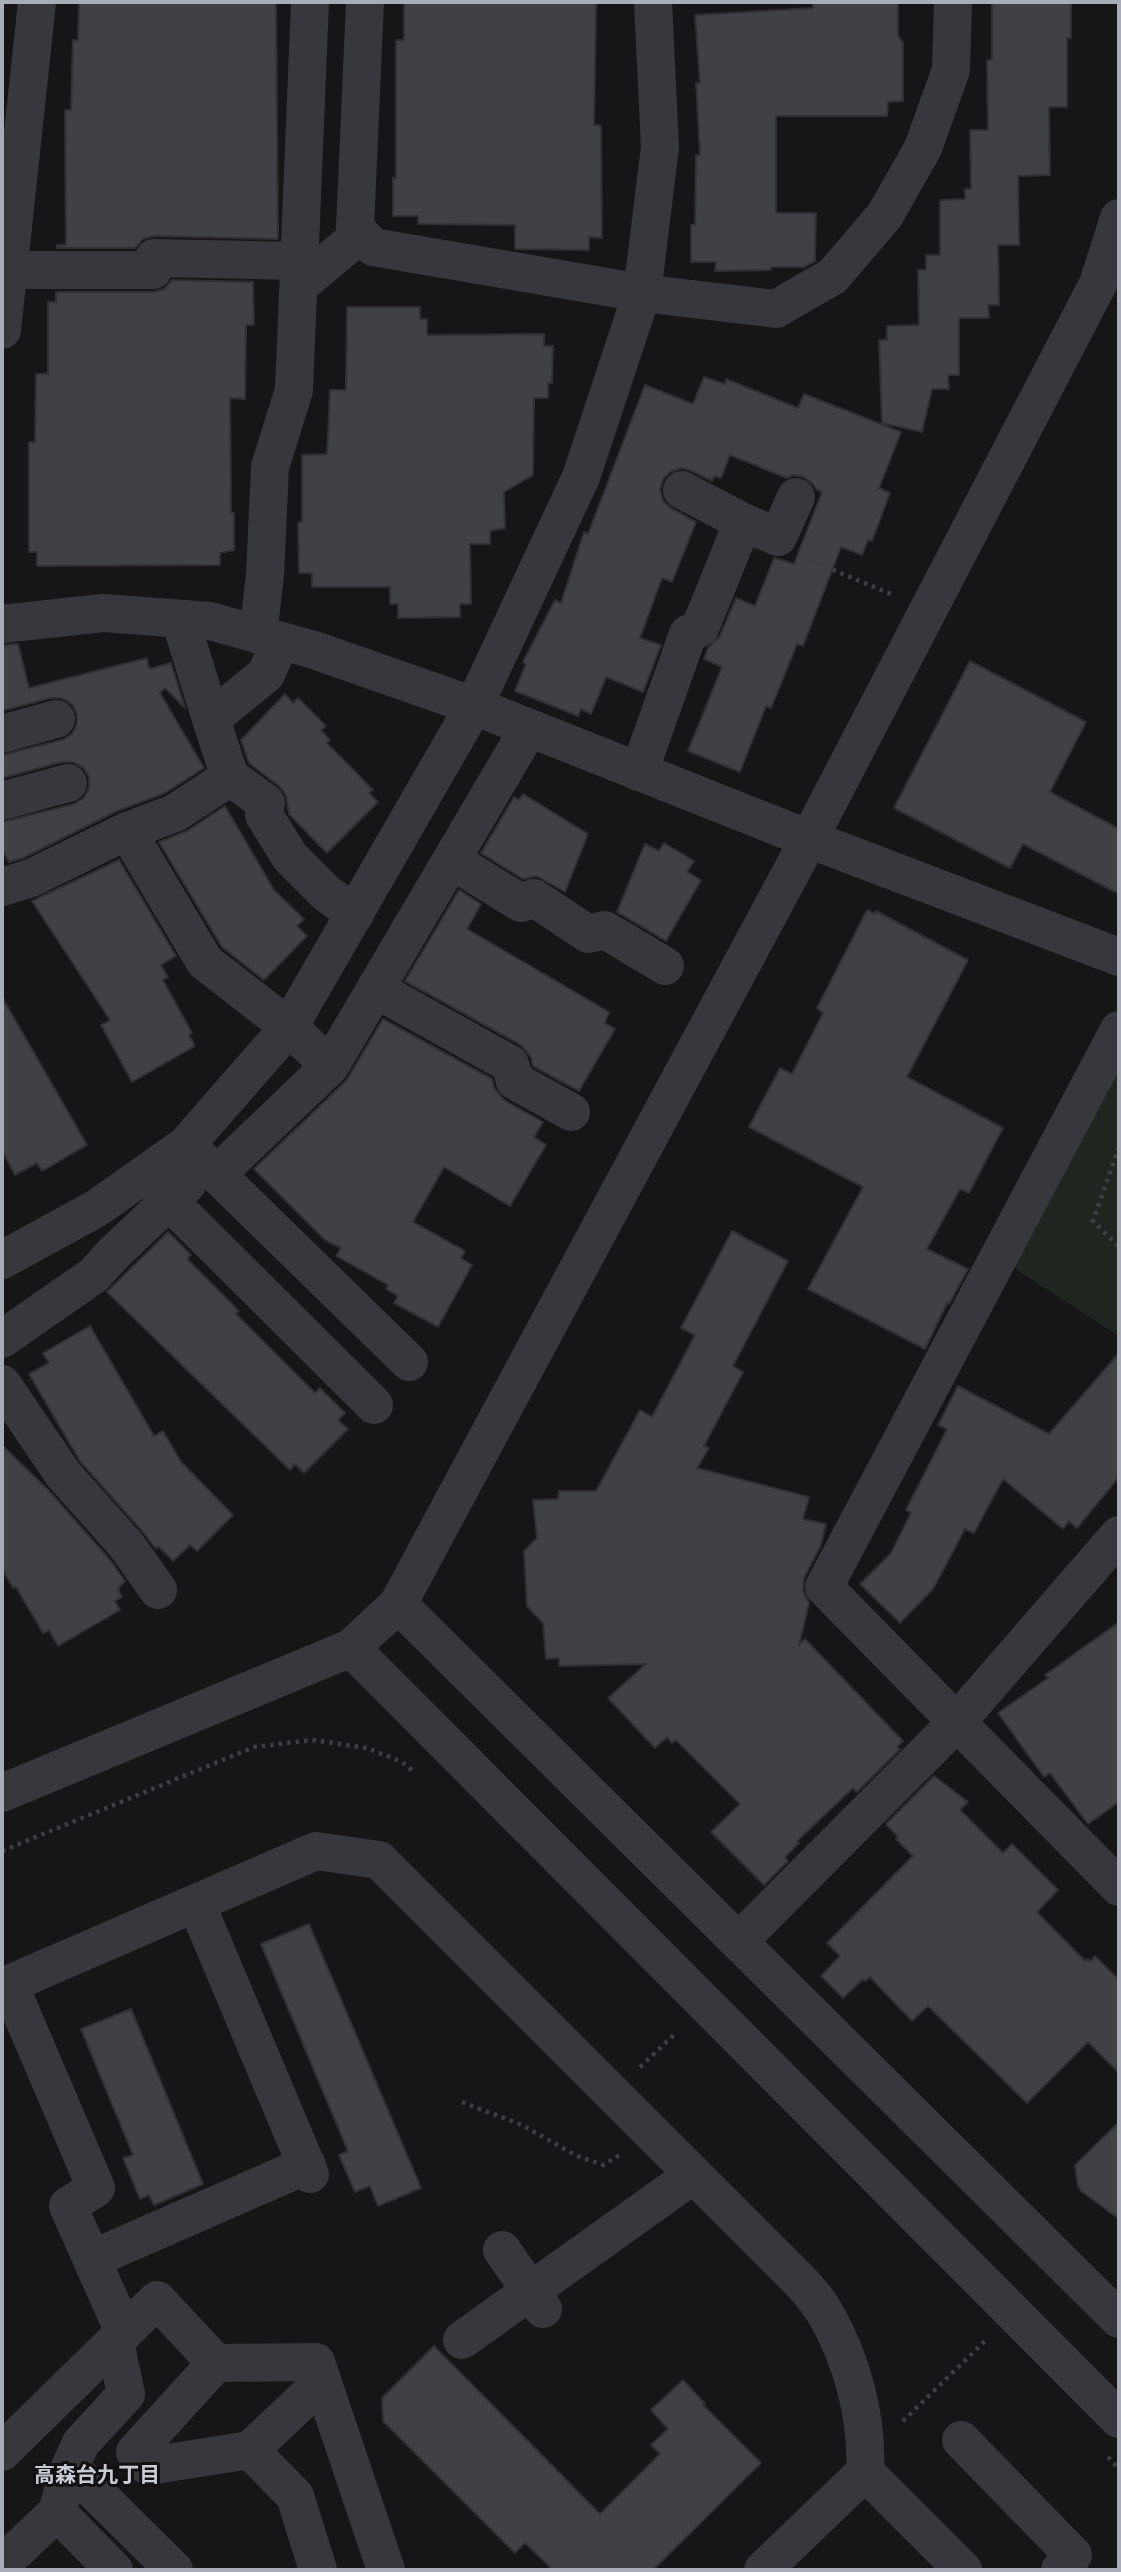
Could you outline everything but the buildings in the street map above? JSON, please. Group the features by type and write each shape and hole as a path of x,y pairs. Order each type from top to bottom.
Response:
{"street":[{"path":"2,330 7,259 37,2"},
{"path":"211,719 266,674 270,638 265,575 270,467 294,390 310,2"},
{"path":"365,2 355,228 373,247 642,292 776,309 832,276 885,215 923,148 951,70 953,2"},
{"path":"2,1339 94,1275 169,1200 203,1161 289,1027 474,706 581,477 642,292 660,147 653,2"},
{"path":"2,1793 351,1648 398,1604 809,839 1098,284 1119,218"},
{"path":"7,259 153,270 154,258 300,273 361,234"},
{"path":"682,490 778,537 796,497"},
{"path":"639,772 688,634 700,628 743,522"},
{"path":"2,624 103,613 210,621 314,650 474,706 809,839 1119,957"},
{"path":"180,619 230,777 266,803 264,815 290,857 326,893 355,914"},
{"path":"2,734 56,719"},
{"path":"2,1260 97,1208 203,1161 330,1066 529,728"},
{"path":"2,887 31,878 127,831 175,813 230,777"},
{"path":"2,801 68,783"},
{"path":"127,831 205,962 289,1027 330,1066"},
{"path":"451,860 520,903 534,898 588,934 605,930 665,966"},
{"path":"375,989 510,1064 514,1081 571,1112"},
{"path":"1119,1030 824,1587 1119,1887"},
{"path":"203,1161 409,1362"},
{"path":"169,1200 374,1405"},
{"path":"2,1384 63,1474 127,1546 158,1590"},
{"path":"739,1941 956,1723 1119,1535"},
{"path":"398,1604 1119,2319"},
{"path":"351,1648 1110,2435"},
{"path":"2,2557 16,2551 57,2512 80,2443 127,2394 119,2337 92,2259 68,2206 96,2188 5,1986 316,1851 379,1860 802,2283 824,2311 841,2345 859,2402 865,2459 963,2570"},
{"path":"92,2259 308,2170 196,1903"},
{"path":"462,2340 537,2300 693,2175"},
{"path":"502,2250 537,2300"},
{"path":"2,2452 157,2300 216,2363"},
{"path":"322,2382 250,2450 148,2466 135,2452 216,2363 316,2362 386,2570"},
{"path":"961,2440 1073,2555 1060,2570"},
{"path":"250,2450 295,2496 318,2570"},
{"path":"764,2570 865,2459"},
{"path":"70,2467 174,2570"},
{"path":"57,2512 114,2570"}],"path":[{"path":"778,537 790,552 928,610"},
{"path":"1119,1147 1093,1221 1119,1247"},
{"path":"2,1851 254,1747 312,1740 367,1748 402,1762 423,1777"},
{"path":"612,2094 681,2028"},
{"path":"462,2102 522,2125 577,2156 603,2165 625,2152"},
{"path":"865,2459 989,2337"},
{"path":"1110,2435 1119,2469"}],"shaded area":[{"path":"1119,1063 1119,1336 1012,1267"}],"district":[{"name":"高森台九丁目","path":"97,2476"}]}
